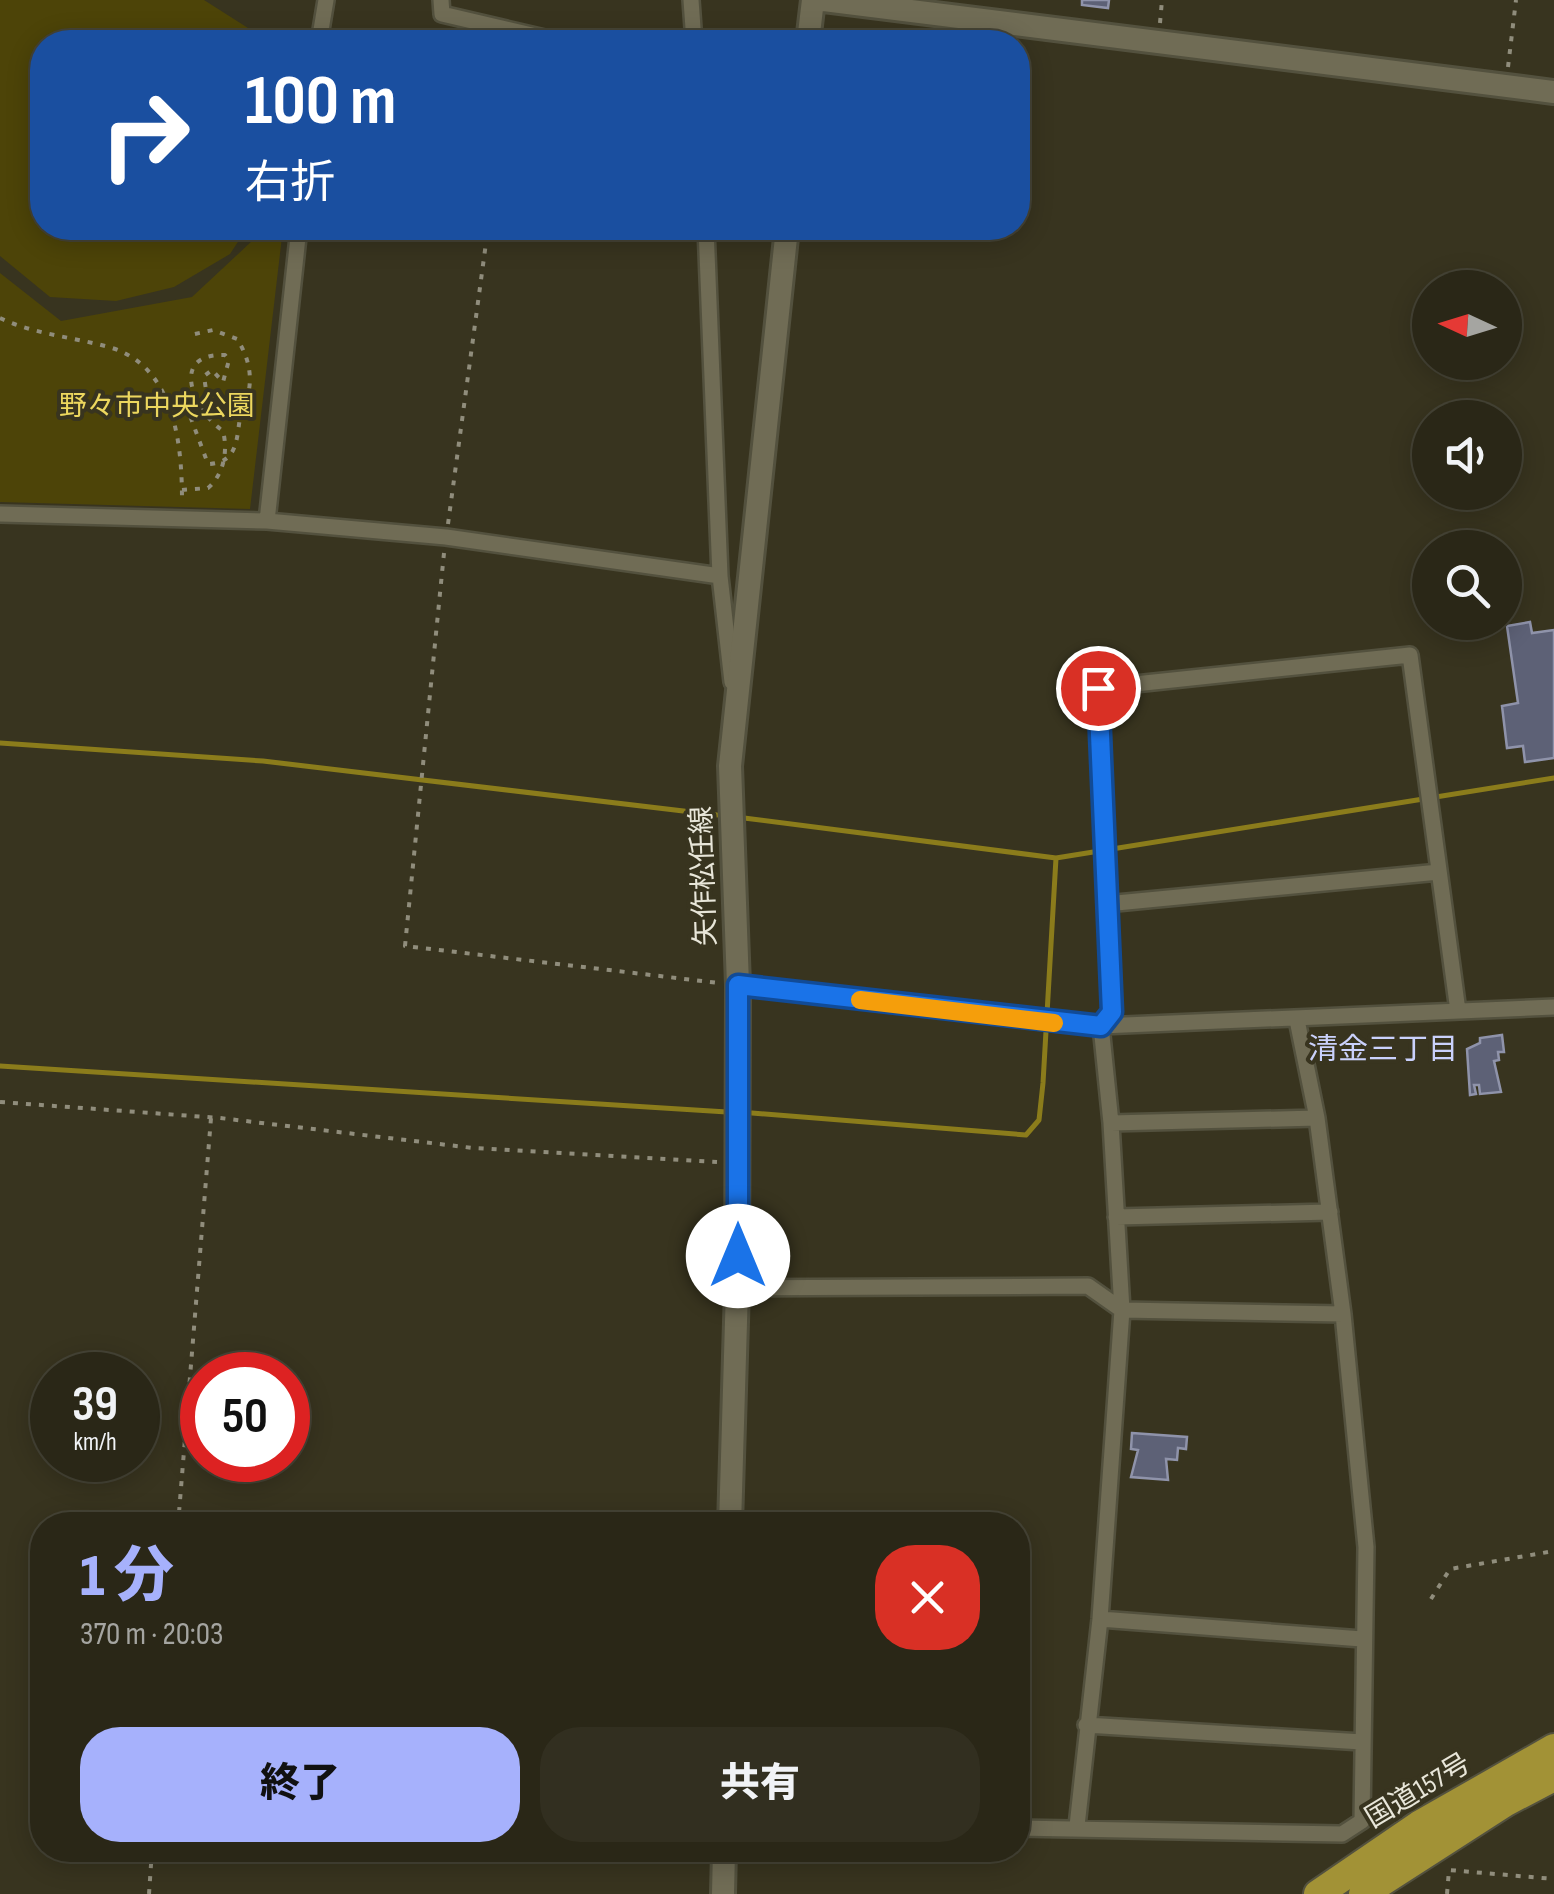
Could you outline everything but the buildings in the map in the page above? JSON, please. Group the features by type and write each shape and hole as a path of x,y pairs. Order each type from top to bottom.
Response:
{"highway":[{"name":"国道157号","path":"1318,1894 1419,1825 1554,1748"},
{"name":"国道157号","path":"1363,1894 1506,1802 1554,1777"}],"main road":[{"path":"809,30 813,0"},
{"path":"824,0 1554,92"},
{"name":"矢作松任線","path":"730,1512 737,1288 738,985 730,766 786,240"},
{"path":"723,1894 724,1862"}],"street":[{"path":"322,30 326,0"},
{"path":"441,0 442,14 505,30"},
{"path":"691,0 693,30"},
{"path":"267,521 298,240"},
{"path":"702,240 720,576 734,704"},
{"path":"0,514 267,521 446,537 720,576"},
{"path":"1077,1826 1100,1618 1122,1310 1101,1026 1112,1012 1098,688 1410,655 1458,1011"},
{"path":"1106,904 1439,872"},
{"path":"738,985 1101,1026 1554,1007"},
{"path":"1030,1828 1342,1834 1362,1821 1366,1548 1344,1314 1317,1118 1297,1020"},
{"path":"1111,1122 1317,1118"},
{"path":"1116,1217 1330,1212"},
{"path":"737,1288 1088,1286 1122,1310 1344,1314"},
{"path":"1100,1618 1362,1638"},
{"path":"1086,1725 1362,1742"}],"path":[{"path":"1506,86 1516,0"},
{"path":"486,240 446,537 405,946 738,985"},
{"path":"3,319 117,350 144,369 168,401 177,424 182,500"},
{"path":"182,490 208,488 236,448 242,407 248,395 249,360 238,338 213,330 190,335"},
{"path":"223,462 223,432 206,422 196,400 191,374 194,365 212,354 225,355 229,360 223,382 212,370 204,376 206,397 213,405 234,412 242,407"},
{"path":"186,405 204,460 208,464 223,462"},
{"path":"0,1102 210,1118 472,1148 738,1163"},
{"path":"179,1512 210,1118"},
{"path":"1431,1599 1450,1569 1554,1551"},
{"path":"149,1894 151,1862"},
{"path":"1447,1894 1449,1870 1554,1879"}],"green space":[{"path":"0,0 204,0 248,28 30,30 30,240 239,240 230,254 174,287 116,301 50,297 0,256"},
{"name":"野々市中央公園","path":"253,240 282,240 250,509 0,502 0,273 61,321 192,297"}],"waterway":[{"path":"0,743 263,761 717,815"},
{"path":"744,818 1056,858 1554,778"},
{"path":"752,1113 1026,1135 1039,1120 1056,858"},
{"path":"0,1066 727,1112"}],"slow traffic":[{"path":"860,1000 1054,1023"}],"district":[{"name":"清金三丁目","path":"1383,1050"}],"route":[{"path":"738,1256 738,985 1030,1021 1101,1026 1112,1012 1098,688"}]}
